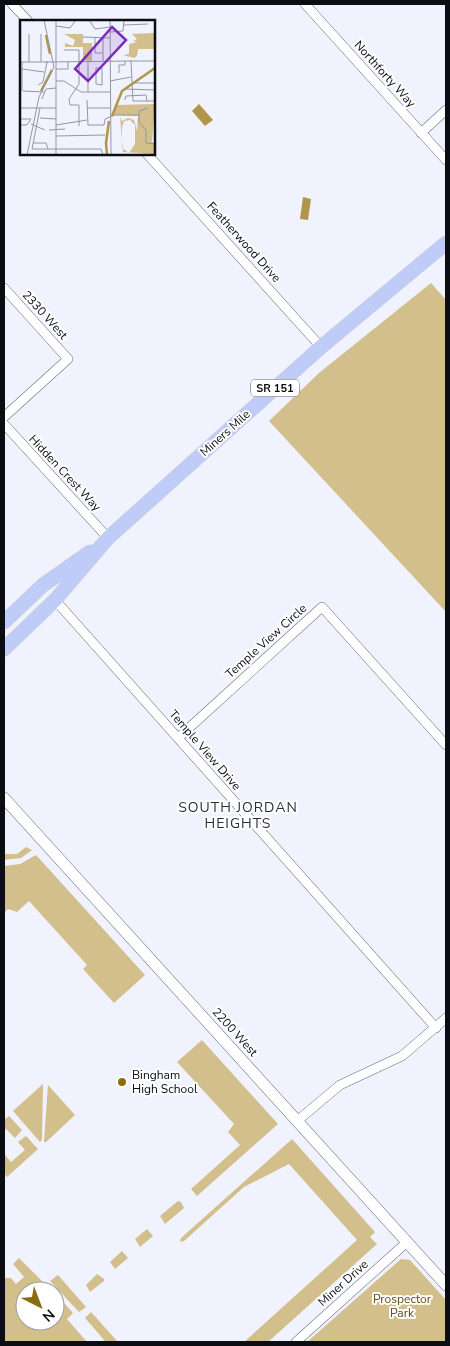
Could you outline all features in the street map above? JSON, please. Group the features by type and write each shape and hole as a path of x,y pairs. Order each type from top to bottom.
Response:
{"main road":[{"name":"Miners Mile","path":"4,649 55,600 108,538 321,347 446,244"},
{"name":"SR 151","path":"5,621 43,585 108,538"}],"street":[{"path":"12,4 27,20"},
{"name":"Northforty Way","path":"305,4 446,160"},
{"path":"421,133 446,110"},
{"name":"Featherwood Drive","path":"149,155 321,347"},
{"name":"2330 West","path":"4,288 68,359 4,417"},
{"name":"Hidden Crest Way","path":"4,424 108,538"},
{"name":"Temple View Drive","path":"55,600 436,1028"},
{"name":"Temple View Circle","path":"178,738 322,607 446,745"},
{"name":"2200 West","path":"4,798 446,1285"},
{"path":"297,1121 340,1085 402,1056 446,1018"},
{"name":"Miner Drive","path":"296,1342 407,1242"}],"green space":[{"path":"431,283 446,300 446,612 269,421 319,373"},
{"path":"26,847 32,850 21,858 4,860 4,854 17,854"},
{"path":"36,855 145,975 114,1003 83,969 87,965 29,901 17,912 8,909 4,913 4,866 20,864"},
{"path":"202,1040 278,1124 197,1196 191,1189 240,1145 228,1132 234,1124 177,1062"},
{"path":"43,1084 42,1140 40,1142 13,1111"},
{"path":"48,1085 75,1115 45,1143 44,1141"},
{"path":"9,1116 22,1130 15,1138 6,1129 4,1131 4,1120"},
{"path":"26,1136 38,1149 7,1177 4,1173 4,1154 11,1162 25,1150 18,1142"},
{"path":"292,1139 375,1232 370,1237 377,1244 268,1342 244,1342 357,1240 289,1164 244,1187 184,1241 180,1242 181,1238"},
{"path":"178,1201 181,1202 184,1208 165,1224 160,1216"},
{"path":"147,1229 153,1236 140,1247 135,1239"},
{"path":"122,1251 128,1258 115,1269 110,1262"},
{"path":"19,1258 42,1281 19,1281 24,1277 13,1264"},
{"name":"Prospector Park","path":"401,1259 410,1260 446,1300 446,1342 307,1342"},
{"path":"97,1274 104,1281 90,1292 86,1285"},
{"path":"58,1275 63,1281 50,1281"},
{"path":"4,1278 11,1278 15,1283 15,1331 65,1331 65,1304 73,1313 67,1319 87,1342 4,1342"},
{"path":"65,1283 86,1307 79,1312 65,1297"},
{"path":"91,1312 118,1342 105,1341 85,1318"}],"shaded area":[{"path":"199,104 213,120 205,126 192,111"},
{"path":"303,197 311,199 308,220 300,219"}],"place":[{"name":"Bingham High School","path":"122,1082"}],"district":[{"name":"SOUTH JORDAN HEIGHTS","path":"238,816"}]}
